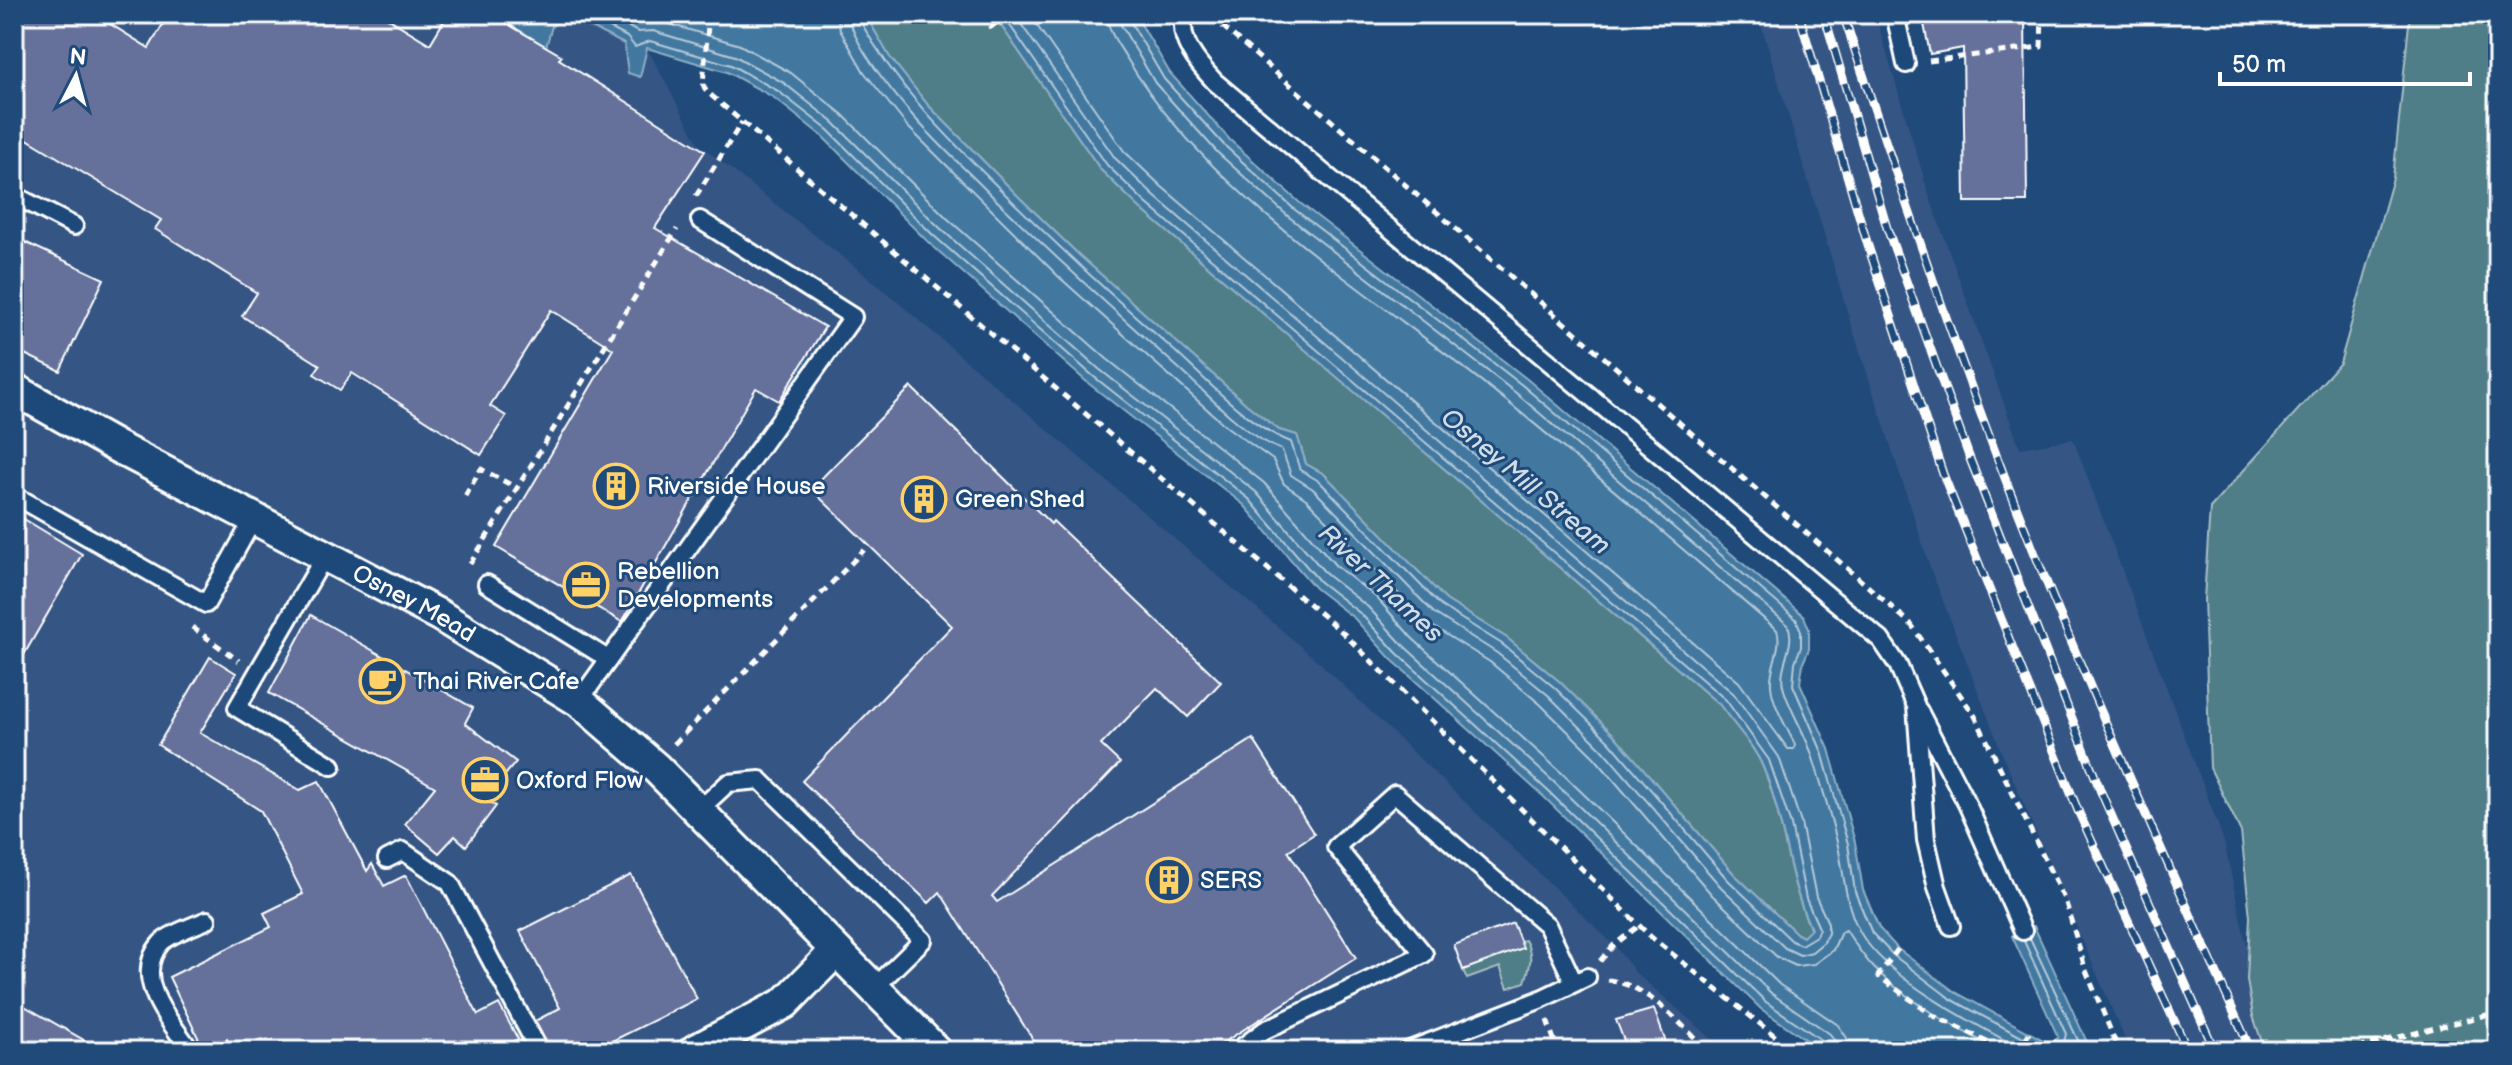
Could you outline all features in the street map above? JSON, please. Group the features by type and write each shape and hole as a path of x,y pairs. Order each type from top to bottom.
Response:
{"street":[{"name":"Osney Mead","path":"14,389 117,447 439,615 579,701 699,810 873,989 919,1046"},
{"path":"694,1051 785,1003 835,952"}],"lane":[{"path":"1185,14 1182,23 1187,42 1198,63 1215,82 1881,640 1898,665 1968,806 2023,931"},
{"path":"1895,14 1906,64"},
{"path":"14,195 74,226"},
{"path":"579,701 853,317 692,219"},
{"path":"14,495 206,604 254,518"},
{"path":"326,554 237,708 332,766"},
{"path":"487,584 608,659"},
{"path":"1916,706 1926,840 1937,887 1951,926"},
{"path":"699,810 728,783 760,780 923,940 873,989"},
{"path":"1237,1051 1265,1030 1424,954 1336,847 1395,794 1547,925 1581,980 1539,1000 1407,1051"},
{"path":"387,859 403,851 450,883 539,1051"},
{"path":"191,1051 157,1003 149,969 162,942 207,920"}],"path":[{"path":"709,14 703,84 706,91 1342,632 1651,937 1794,1051"},
{"path":"982,14 991,27 1005,16"},
{"path":"1216,14 1220,24 1910,623 1975,716 2066,903 2085,968 2119,1051"},
{"path":"1906,64 2041,47 2042,14"},
{"path":"692,203 742,122"},
{"path":"469,565 692,219"},
{"path":"465,496 481,469 517,488"},
{"path":"670,748 864,550"},
{"path":"1581,980 1614,945 1640,925"},
{"path":"1898,949 1878,976 1934,1016 2008,1051"},
{"path":"1581,980 1622,982 1656,1002 1709,1051"},
{"path":"2344,1051 2498,1012"},
{"path":"2020,1051 2029,1033"}],"shaded area":[{"path":"14,14 516,14 546,46 552,25 568,15 624,44 628,72 639,77 647,48 699,144 872,280 1319,662 1614,945 1636,973 1726,1051 14,1051"},
{"path":"1758,14 1875,14 1929,195 2020,448 2073,439 2223,838 2270,1051 2130,1051 2003,756 1931,570 1851,324"}],"green space":[{"path":"865,14 993,14 1101,170 1141,209 1720,705 1763,767 1796,890 1811,930 1803,937 1797,934 1734,874 1615,736 1560,682 1507,638 1446,600 1324,474 1306,464 1297,435 1279,430 1246,404 1021,199 928,105 889,56"},
{"path":"2410,14 2498,14 2498,1050 2265,1051 2253,1016 2247,980 2250,917 2241,832 2210,768 2204,599 2210,508 2340,363 2393,178"},
{"path":"1525,940 1530,966 1525,982 1508,988 1500,967 1467,979 1463,970 1522,948 1520,941"}],"water":[{"path":"516,14 865,14 889,56 928,105 1021,199 1246,404 1279,430 1297,435 1306,464 1324,474 1446,600 1507,638 1560,682 1615,736 1734,874 1803,937 1811,929 1796,889 1763,767 1720,705 1141,209 1101,170 993,14 1135,14 1170,73 1230,140 1300,203 1527,379 1804,616 1809,629 1809,649 1800,683 1829,749 1855,842 1863,890 1879,928 1898,949 1955,992 2045,1041 2053,1041 2058,1037 2012,936 2034,926 2091,1051 1823,1051 1761,1009 1544,797 1391,659 1355,619 1315,588 1244,505 1088,383 927,241 822,136 773,97 727,72 647,48 640,77 628,73 624,44 568,16 552,26 546,47 512,26"}],"building":[{"path":"14,14 94,14 149,48 169,14 381,14 430,44 448,14 491,14 562,56 559,59 705,151 655,228 825,327 779,401 756,388 622,622 496,547 613,349 551,310 490,406 506,416 481,455 352,373 340,390 314,374 320,365 242,316 257,293 155,229 161,220 14,131"},
{"path":"1922,14 2025,14 2027,202 1965,202 1963,48 1930,54"},
{"path":"14,237 104,279 60,371 14,349"},
{"path":"911,387 1051,524 1053,521 1221,682 1188,717 1157,688 1101,745 1120,763 992,896 997,902 1253,739 1314,834 1288,851 1356,958 1210,1051 1040,1051 940,892 929,903 802,781 952,626 811,489"},
{"path":"14,513 82,554 14,672"},
{"path":"311,615 473,708 465,723 516,762 485,799 496,806 466,846 455,836 439,853 405,824 435,787 269,693"},
{"path":"210,657 236,673 200,733 300,790 319,781 367,871 372,864 384,886 406,875 478,1015 499,1004 518,1039 495,1051 233,1051 227,1039 204,1050 169,977 271,927 264,913 303,894 261,811 158,745"},
{"path":"631,875 697,999 592,1051 551,1051 535,1021 560,1008 520,931"},
{"path":"1513,923 1523,948 1463,970 1454,945"},
{"path":"14,1000 103,1051 14,1051"},
{"path":"1654,1009 1669,1051 1628,1051 1616,1020"}],"railway":[{"path":"1799,14 1869,249 1943,474 2079,813 2188,1051"},
{"path":"1824,14 1887,228 1970,459 2101,792 2215,1051"},
{"path":"1843,14 1935,287 2024,525 2118,752 2251,1051"}],"place":[{"name":"Riverside House","path":"616,486"},
{"name":"Green Shed","path":"924,499"},
{"name":"Rebellion Developments","path":"586,585"},
{"name":"Thai River Cafe","path":"382,681"},
{"name":"Oxford Flow","path":"485,780"},
{"name":"SERS","path":"1169,880"}],"water label":[{"name":"Osney Mill Stream","path":"1525,482"},
{"name":"River Thames","path":"1380,584"}]}
